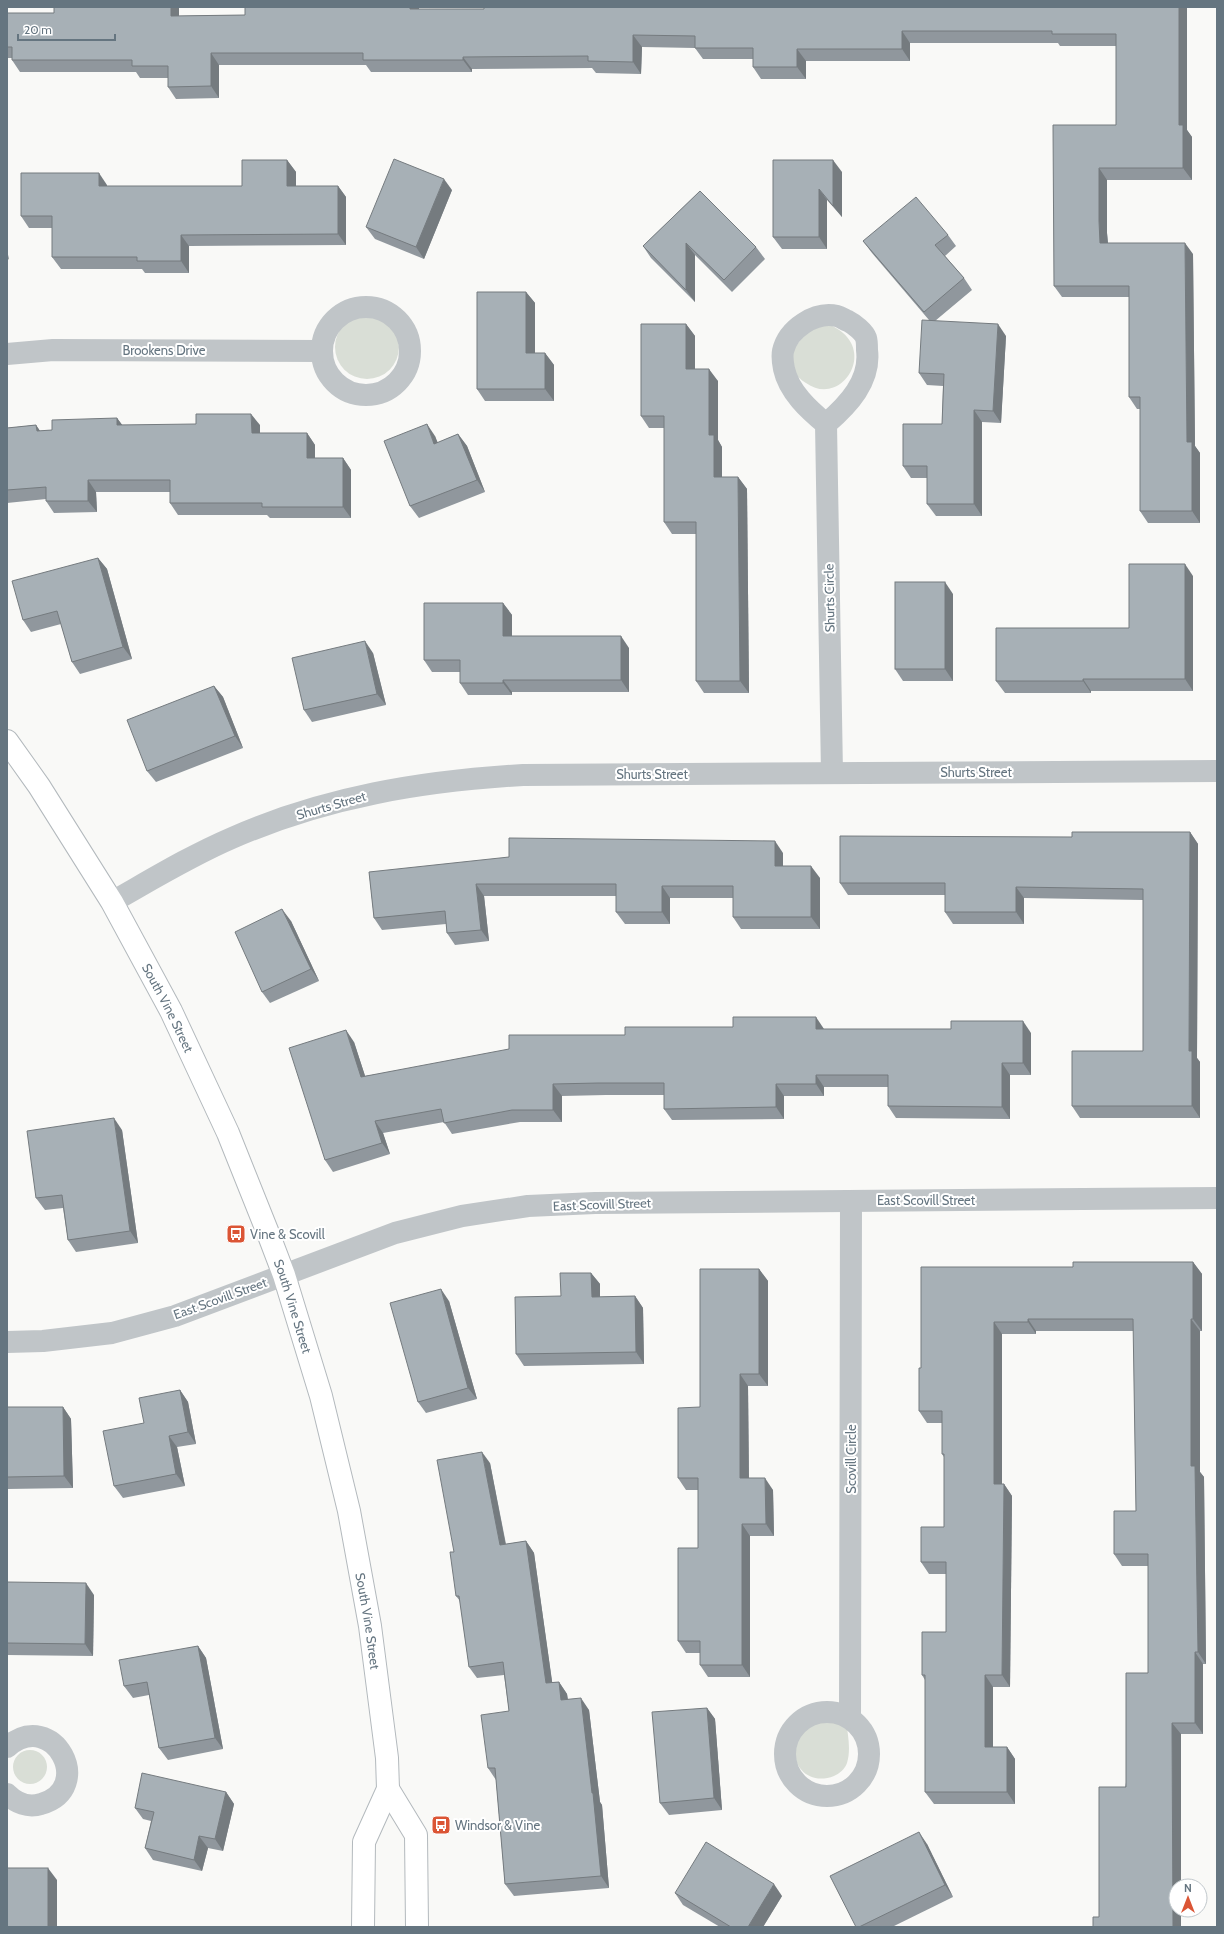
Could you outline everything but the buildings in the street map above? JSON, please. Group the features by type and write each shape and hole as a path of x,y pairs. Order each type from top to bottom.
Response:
{"street":[{"path":"360,307 376,307 388,312 398,320 407,331 410,345 410,359 405,373 396,384 383,392 369,395 355,393 342,387 331,378 324,365 322,351 325,336 332,323 344,312 360,307"},
{"path":"820,316 837,316 853,324 866,337 868,359 863,382 846,407 826,424 814,414 794,392 785,371 782,352 790,337 804,323 820,316"},
{"name":"Brookens Drive","path":"7,354 53,350 322,351"},
{"name":"Shurts Circle","path":"826,424 832,773"},
{"name":"South Vine Street","path":"7,741 39,786 112,902 171,1011 228,1133 284,1275 321,1396 349,1511 370,1626 387,1758 388,1789 364,1842 363,1927"},
{"name":"Shurts Street","path":"112,902 174,866 232,838 309,809 384,790 460,779 523,775 1217,771"},
{"name":"East Scovill Street","path":"7,1342 43,1341 112,1333 175,1316 395,1233 462,1216 528,1206 595,1203 1217,1198"},
{"name":"Scovill Circle","path":"850,1718 851,1201"},
{"path":"7,1747 14,1741 24,1737 36,1736 47,1739 56,1745 63,1754 67,1764 67,1776 64,1786 57,1796 48,1802 36,1805 24,1805 13,1800 7,1794"},
{"name":"South Vine Street","path":"388,1789 416,1836 417,1927"}],"shaded area":[{"path":"367,315 385,321 393,329 399,347 393,365 385,373 367,379 349,373 341,365 335,347 341,329 349,321"},
{"path":"830,325 845,335 853,347 854,360 851,372 843,382 832,388 819,389 806,383 797,375 793,364 792,351 810,328"},
{"path":"817,1721 846,1721 849,1742 849,1753 846,1765 840,1773 821,1779 810,1776 801,1769 796,1760 794,1749 797,1738 804,1729"},
{"path":"30,1750 36,1751 42,1755 46,1761 46,1773 42,1779 36,1783 30,1784 24,1783 18,1779 14,1773 13,1767 14,1761 18,1755 24,1751"}],"place":[{"name":"Vine & Scovill","path":"236,1234"},
{"name":"Windsor & Vine","path":"441,1825"}]}
